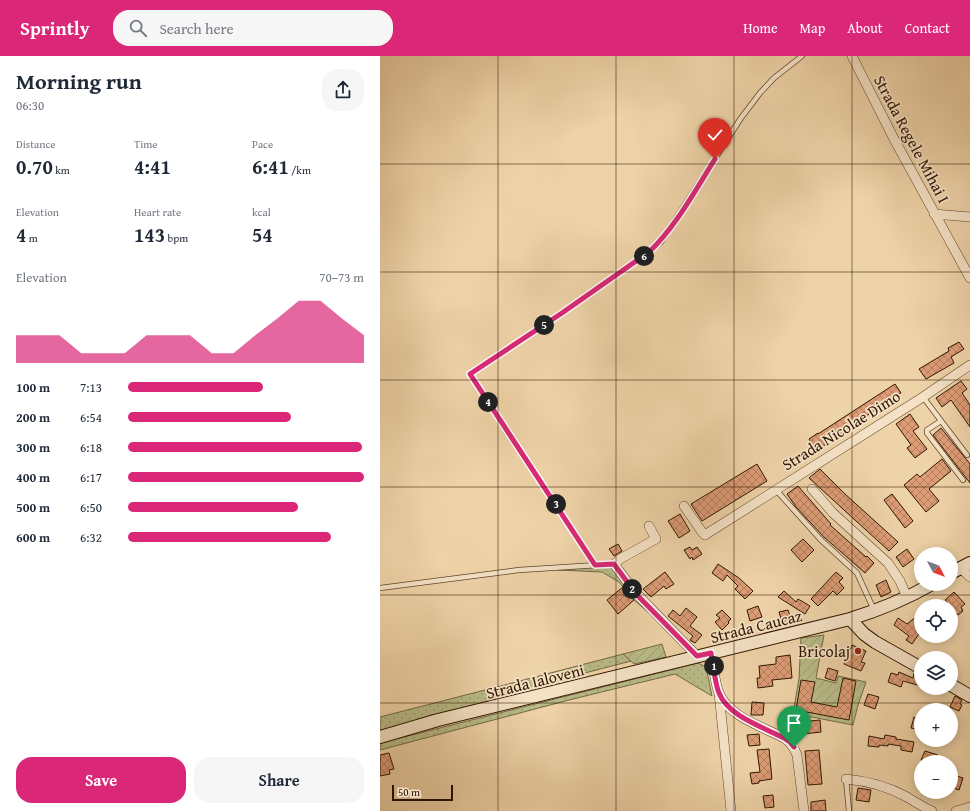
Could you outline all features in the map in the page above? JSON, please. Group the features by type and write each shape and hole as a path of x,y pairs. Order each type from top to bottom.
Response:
{"street":[{"name":"Strada Regele Mihai I","path":"852,56 894,139 970,278"},
{"path":"934,214 970,217"},
{"name":"Strada Nicolae Dimo","path":"776,490 970,366"},
{"path":"812,489 833,513 888,563 900,582 907,597"},
{"path":"684,506 705,535 776,490"},
{"path":"614,564 620,559 656,539 649,526"},
{"name":"Strada Caucaz","path":"614,564 636,594 697,656 850,619"},
{"path":"961,568 970,577"},
{"path":"914,664 875,642 864,634 850,619 875,612 919,591"},
{"path":"711,653 719,693 719,708 732,811"},
{"name":"Strada Ialoveni","path":"380,737 438,720 697,656"},
{"path":"958,689 970,696"},
{"path":"719,693 730,708 740,716 784,738 794,747 797,755 804,811"},
{"path":"846,779 867,781 883,786 906,796 932,811"},
{"path":"956,811 970,807"}],"lane":[{"path":"595,565 470,374 562,313 661,242 741,118 760,93 774,78 802,56"},
{"name":"Strada Nicolae Dimo","path":"923,397 967,454"},
{"path":"941,421 927,430 927,433 962,480"},
{"path":"776,490 821,540 856,572 875,612"},
{"path":"380,588 519,570 614,564"},
{"path":"846,779 849,811"}],"green space":[{"path":"611,566 649,613 634,600 619,582 602,572 558,570"},
{"path":"824,635 816,678 836,683 838,676 866,682 853,725 796,714 795,726 791,725 799,679 801,638"},
{"path":"662,644 666,657 634,664 623,654"},
{"path":"623,654 631,661 500,695 497,687"},
{"path":"698,663 706,667 712,696 675,674 569,700 380,750 380,743"},
{"path":"485,690 494,701 380,731 380,717"}],"building":[{"path":"959,342 964,349 951,357 954,363 926,379 919,369 949,351 948,348"},
{"path":"961,381 967,389 962,393 970,405 970,427 951,400 942,407 936,398"},
{"path":"895,384 901,393 816,451 809,439"},
{"path":"910,414 919,427 913,431 927,449 915,458 907,448 911,445 896,424"},
{"path":"941,428 970,464 970,483 933,435"},
{"path":"942,459 951,471 929,489 939,501 926,512 904,485 917,474 920,477"},
{"path":"757,464 767,481 702,521 691,504"},
{"path":"820,469 898,542 889,551 809,478"},
{"path":"798,486 831,524 830,525 874,563 865,573 824,537 796,507 787,494"},
{"path":"892,494 913,521 905,528 884,500"},
{"path":"680,514 690,531 679,538 668,521"},
{"path":"803,539 814,550 802,562 791,550"},
{"path":"618,544 622,551 614,556 609,549"},
{"path":"690,547 692,550 697,547 702,554 693,560 692,557 690,559 684,550"},
{"path":"907,549 914,559 903,567 896,557"},
{"path":"718,564 739,578 753,591 745,599 735,589 738,586 727,575 723,581 712,573"},
{"path":"665,572 674,584 666,589 664,586 651,597 643,589"},
{"path":"836,572 843,578 839,582 844,588 837,595 833,591 818,606 811,599"},
{"path":"886,580 891,592 881,597 876,585"},
{"path":"623,587 634,600 618,614 607,600"},
{"path":"784,591 796,602 798,599 810,606 805,614 778,597"},
{"path":"954,592 965,604 961,607 963,611 958,615 958,599 946,599"},
{"path":"758,606 762,617 750,621 747,610"},
{"path":"686,608 697,617 690,626 702,635 695,643 690,640 693,636 668,616 673,610 680,616"},
{"path":"722,610 731,619 722,630 715,622 720,618 716,615"},
{"path":"788,610 791,619 782,622 779,612"},
{"path":"898,618 907,624 914,618 914,641 912,644 906,640 909,636 894,625"},
{"path":"852,645 866,651 861,662 865,663 861,671 844,664"},
{"path":"790,655 792,678 772,680 773,686 758,688 757,678 760,678 759,666 776,664 776,657"},
{"path":"828,668 838,671 835,681 825,678"},
{"path":"899,672 913,678 914,673 914,684 903,681 901,687 888,682 891,673 898,675"},
{"path":"843,678 856,681 849,720 796,710 801,680 815,682 811,702 837,707"},
{"path":"868,694 879,697 875,709 864,705"},
{"path":"955,696 962,700 960,704 962,705 959,711 958,703 952,703"},
{"path":"752,702 764,703 763,715 751,715"},
{"path":"914,717 914,729 911,728"},
{"path":"820,720 821,732 803,734 801,722"},
{"path":"759,734 760,745 749,746 747,735"},
{"path":"885,735 896,737 896,739 914,742 912,752 901,750 901,746 888,744 888,746 879,745 879,747 868,746 869,736 884,739"},
{"path":"769,749 772,779 759,781 759,783 752,784 750,773 760,772 757,750"},
{"path":"819,750 822,784 808,785 805,751"},
{"path":"925,751 938,755 923,755"},
{"path":"389,753 394,769 389,770 390,774 380,776 380,755"},
{"path":"958,776 963,778 958,790"},
{"path":"858,788 871,790 869,802 856,800"},
{"path":"773,795 774,807 765,808 763,796"},
{"path":"825,800 826,811 811,811 811,802"}],"place":[{"name":"Bricolaj","path":"858,651"}],"route":[{"path":"715,159 661,242 562,313 470,374 595,565 614,564 636,594 697,656 711,653 719,693 730,708 740,716 784,738 794,747"}]}
